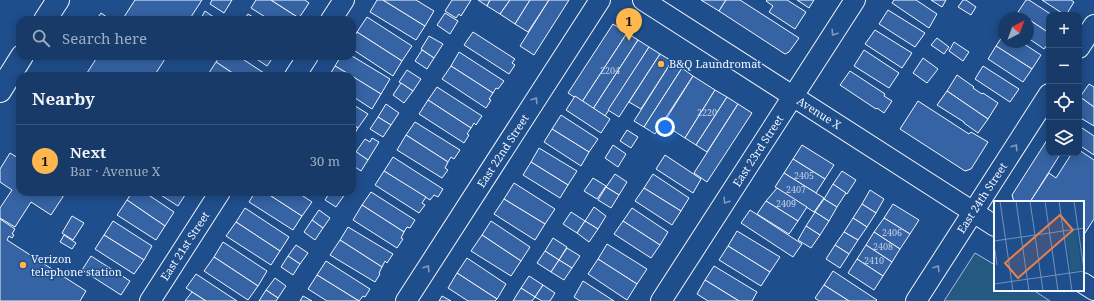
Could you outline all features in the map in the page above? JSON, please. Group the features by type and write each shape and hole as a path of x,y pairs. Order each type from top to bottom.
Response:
{"main road":[{"path":"48,16 58,0"},
{"path":"0,91 19,60"}],"street":[{"path":"334,16 344,0"},
{"name":"East 22nd Street","path":"406,301 600,0"},
{"name":"Avenue X","path":"644,0 994,225"},
{"name":"East 23rd Street","path":"661,301 855,0"},
{"path":"1082,43 1094,25"},
{"path":"298,72 305,60"},
{"name":"East 24th Street","path":"916,301 1046,99"},
{"name":"East 21st Street","path":"150,301 217,196"},
{"path":"1084,284 1094,290"}],"shaded area":[{"path":"975,253 994,264 994,291 1035,291 1050,301 944,301"}],"building":[{"path":"135,0 202,0 192,16 125,16"},
{"path":"212,0 232,0 224,13 210,4"},
{"path":"256,0 271,0 296,16 264,16 251,8"},
{"path":"271,0 305,0 309,3 300,16 296,16"},
{"path":"377,0 383,0 425,26 416,40 370,12"},
{"path":"383,0 416,0 434,11 425,26"},
{"path":"452,0 471,0 461,16 459,14 456,18 445,11"},
{"path":"478,0 490,0 487,6"},
{"path":"490,0 510,0 500,14 487,6"},
{"path":"510,0 530,0 515,24 500,14"},
{"path":"530,0 549,0 528,32 515,24"},
{"path":"549,0 569,0 534,55 520,46"},
{"path":"701,0 726,0 719,11"},
{"path":"726,0 740,0 799,38 789,52 785,54 719,11"},
{"path":"787,0 806,12 795,29 769,12 773,6 766,1"},
{"path":"797,0 814,0 809,8"},
{"path":"894,0 916,0 937,14 929,28 892,3"},
{"path":"931,0 946,0 942,7"},
{"path":"963,0 966,0 976,7 971,15 958,7"},
{"path":"1026,0 1029,0 1047,12 1046,12 1046,31 1034,23 1034,12 1018,12"},
{"path":"1042,0 1071,0 1074,2 1068,12 1060,12"},
{"path":"888,10 925,33 915,47 879,24"},
{"path":"205,11 212,16 202,16"},
{"path":"445,13 458,21 450,34 437,25"},
{"path":"367,17 412,46 402,61 357,32"},
{"path":"1034,23 1046,31 1046,46 1044,49 1034,42"},
{"path":"613,24 627,33 582,102 568,93"},
{"path":"875,30 912,53 902,68 865,44"},
{"path":"357,32 402,61 393,76 356,52"},
{"path":"473,32 515,59 512,63 515,65 509,74 464,45"},
{"path":"627,33 638,40 593,109 582,102"},
{"path":"429,36 443,44 434,58 421,49"},
{"path":"937,38 949,47 944,54 931,45"},
{"path":"638,40 649,47 605,116 593,109"},
{"path":"954,42 969,52 963,61 949,51"},
{"path":"996,46 1032,69 1023,82 988,59"},
{"path":"649,47 660,54 619,117 608,110"},
{"path":"999,48 1030,48 1041,55 1032,69"},
{"path":"422,50 434,58 427,69 415,61"},
{"path":"864,50 899,73 889,88 854,66"},
{"path":"459,52 504,81 498,89 496,88 493,93 451,66"},
{"path":"660,54 672,61 641,109 629,102"},
{"path":"356,58 390,79 381,94 356,79 356,72 345,72 335,66 339,60 356,60"},
{"path":"923,58 938,69 927,83 913,73"},
{"path":"95,60 164,60 157,72 88,72"},
{"path":"217,60 244,60 262,72 231,72 216,62"},
{"path":"258,60 271,60 267,66"},
{"path":"672,61 682,68 644,127 634,121"},
{"path":"216,62 231,72 210,72"},
{"path":"335,66 345,72 331,72"},
{"path":"451,66 493,93 486,108 442,79"},
{"path":"983,66 1019,89 1010,102 975,79"},
{"path":"682,68 693,76 655,134 644,127"},
{"path":"407,70 421,79 413,91 399,82"},
{"path":"850,71 885,94 884,96 892,101 884,113 840,85"},
{"path":"957,75 974,87 973,88 998,103 988,119 947,91"},
{"path":"693,76 715,90 685,138 663,124"},
{"path":"356,78 381,94 372,109 356,99"},
{"path":"401,83 413,91 404,103 393,95"},
{"path":"1089,84 1094,87 1094,107 1082,98 1082,94"},
{"path":"437,87 482,116 476,125 474,123 471,128 428,100"},
{"path":"715,90 727,97 696,145 685,138"},
{"path":"947,91 988,119 978,133 937,105"},
{"path":"575,96 610,119 601,133 566,110"},
{"path":"727,97 738,104 707,152 696,145"},
{"path":"1082,98 1094,107 1094,126 1082,119"},
{"path":"428,100 471,128 464,143 419,114"},
{"path":"918,101 969,134 971,132 988,142 971,169 965,171 900,129"},
{"path":"386,104 399,113 391,125 378,117"},
{"path":"738,104 752,113 707,182 694,173"},
{"path":"356,106 368,114 358,128 356,127"},
{"path":"561,115 598,139 589,152 552,129"},
{"path":"378,117 391,125 383,137 370,129"},
{"path":"415,122 460,150 454,159 451,157 448,162 406,135"},
{"path":"1082,128 1094,136 1094,155 1082,147"},
{"path":"552,129 589,152 581,166 544,142"},
{"path":"627,130 638,137 631,148 620,141"},
{"path":"406,135 448,162 445,168 448,170 442,178 397,150"},
{"path":"372,138 379,142 368,160 356,152 365,139 370,142"},
{"path":"1046,142 1046,156 1059,156 1031,201 1014,201 1012,195"},
{"path":"613,145 626,154 618,167 605,158"},
{"path":"802,145 834,165 825,179 793,159"},
{"path":"539,148 577,171 568,185 531,162"},
{"path":"356,152 368,160 361,171 356,168"},
{"path":"1082,152 1094,160 1094,219 1084,234 1084,201 1031,201 1049,173 1056,178 1070,156 1082,156"},
{"path":"10,153 16,157 16,196 63,196 51,215 31,202 15,227 0,218 0,208 12,190 0,182 0,169"},
{"path":"665,155 701,179 693,193 656,169"},
{"path":"393,157 443,189 438,197 434,195 430,200 384,171"},
{"path":"793,159 825,179 816,193 784,173"},
{"path":"531,162 568,185 560,198 523,175"},
{"path":"384,171 426,197 422,203 425,205 419,213 375,185"},
{"path":"842,171 856,180 847,194 833,184"},
{"path":"784,173 824,198 814,212 775,187"},
{"path":"615,174 627,182 619,195 606,187"},
{"path":"653,174 689,198 681,211 644,188"},
{"path":"593,178 606,186 597,199 584,191"},
{"path":"514,183 555,209 545,224 504,199"},
{"path":"833,184 846,193 837,207 824,199"},
{"path":"606,187 619,195 611,208 598,200"},
{"path":"644,188 681,211 672,225 635,201"},
{"path":"777,188 807,207 798,221 766,201"},
{"path":"870,190 884,199 876,213 862,204"},
{"path":"371,192 415,220 410,228 407,227 404,232 362,205"},
{"path":"130,196 150,196 174,212 165,226 127,200"},
{"path":"162,196 184,196 178,206"},
{"path":"253,196 271,196 302,216 293,230 249,202"},
{"path":"271,196 303,196 312,202 302,216"},
{"path":"328,196 344,196 336,207 325,200"},
{"path":"504,199 545,224 535,240 494,214"},
{"path":"824,199 837,207 829,221 815,212"},
{"path":"127,200 165,226 156,240 117,215"},
{"path":"766,201 798,221 789,234 757,214"},
{"path":"862,204 876,213 867,227 853,218"},
{"path":"893,204 919,220 910,234 884,218"},
{"path":"362,205 404,232 401,238 403,239 397,248 353,220"},
{"path":"594,207 606,216 598,229 585,221"},
{"path":"245,208 289,237 280,251 236,222"},
{"path":"632,208 668,232 660,245 623,221"},
{"path":"319,210 330,218 323,228 312,220"},
{"path":"750,210 802,244 793,257 741,223"},
{"path":"571,212 585,221 577,233 563,224"},
{"path":"815,212 829,221 820,235 806,226"},
{"path":"72,216 84,223 73,240 62,233"},
{"path":"853,218 867,227 858,240 844,232"},
{"path":"884,218 910,234 900,249 874,232"},
{"name":"Verizon telephone station","path":"0,219 15,229 12,234 14,235 12,238 9,236 7,240 86,291 80,301 0,301"},
{"path":"312,220 323,228 315,240 304,232"},
{"path":"113,221 152,246 144,260 104,235"},
{"path":"491,221 530,247 521,261 482,235"},
{"path":"585,221 598,229 589,242 577,233"},
{"path":"623,221 660,245 651,258 614,234"},
{"path":"236,222 280,251 271,265 226,236"},
{"path":"806,226 820,235 811,248 798,240"},
{"path":"348,227 393,254 387,263 385,261 382,267 340,240"},
{"path":"737,231 780,257 770,272 728,246"},
{"path":"844,232 858,240 849,254 835,245"},
{"path":"874,232 900,249 892,262 866,245"},
{"path":"64,235 76,243 72,249 60,242"},
{"path":"104,235 144,260 134,274 95,249"},
{"path":"482,235 521,261 511,276 471,251"},
{"path":"553,238 567,247 559,260 545,251"},
{"path":"340,240 382,267 375,282 330,255"},
{"path":"223,242 267,271 258,286 214,257"},
{"path":"607,244 647,269 637,284 598,259"},
{"path":"296,245 308,253 300,264 288,256"},
{"path":"835,245 849,254 840,268 826,259"},
{"path":"866,245 892,262 883,276 857,259"},
{"path":"728,246 770,272 761,286 719,260"},
{"path":"567,248 580,256 572,268 559,260"},
{"path":"545,251 559,260 551,272 537,263"},
{"path":"91,256 130,281 121,295 82,270"},
{"path":"288,256 300,264 293,275 281,267"},
{"path":"214,257 258,286 248,300 204,271"},
{"path":"467,258 506,284 497,299 457,273"},
{"path":"598,259 637,284 627,300 588,274"},
{"path":"857,259 883,276 874,290 848,273"},
{"path":"559,260 572,268 564,280 551,272"},
{"path":"326,261 370,289 365,297 363,296 359,301 317,275"},
{"path":"714,266 757,292 752,301 739,301 705,280"},
{"path":"833,271 877,300 849,301 824,285"},
{"path":"457,273 497,299 495,301 468,301 448,288"},
{"path":"196,274 237,301 206,301 186,288"},
{"path":"317,275 359,301 327,301 308,289"},
{"path":"529,276 543,285 535,297 521,288"},
{"path":"275,278 286,286 278,298 266,290"},
{"path":"705,280 739,301 708,301 697,294"},
{"path":"583,281 614,301 580,301 574,297"},
{"path":"543,285 555,293 550,301 542,301 535,297"},
{"path":"824,285 849,301 819,301 815,298"},
{"path":"521,288 535,297 532,301 513,301"},
{"path":"266,290 278,298 276,301 259,301"},
{"path":"192,292 206,301 185,301"},
{"path":"303,296 312,301 300,301"},
{"path":"442,296 451,301 439,301"}],"place":[{"name":"Next","path":"629,41"},
{"name":"B&Q Laundromat","path":"661,64"},
{"name":"Verizon telephone station","path":"23,265"}]}
